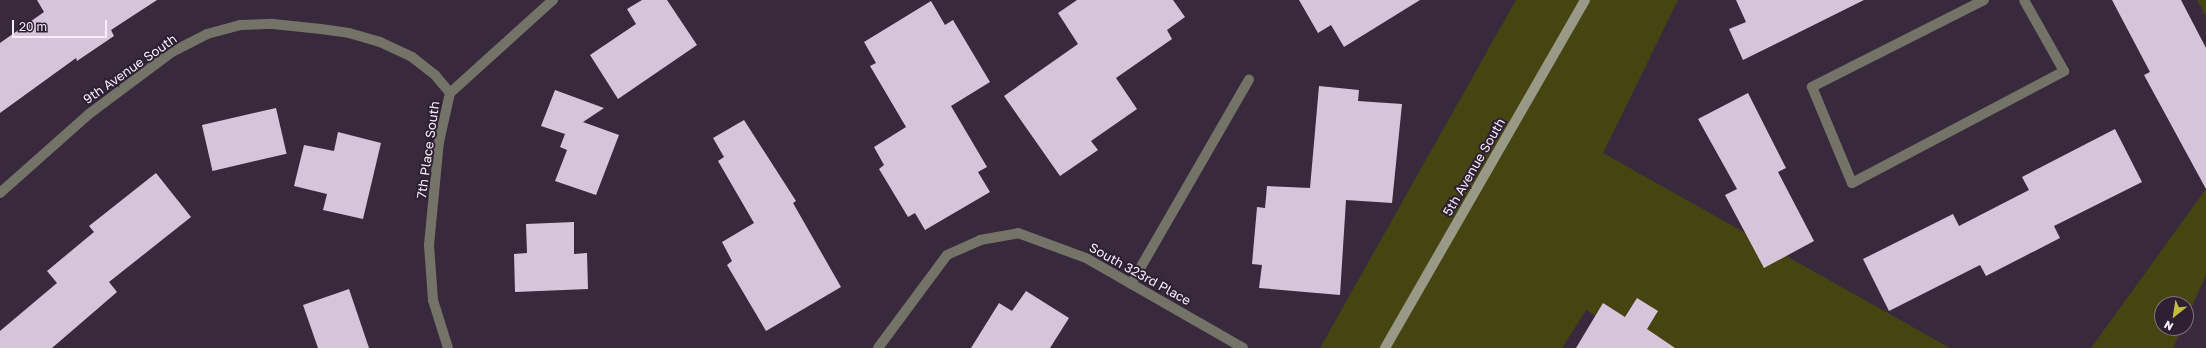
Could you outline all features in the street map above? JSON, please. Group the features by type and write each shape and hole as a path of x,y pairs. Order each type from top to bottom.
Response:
{"street":[{"name":"7th Place South","path":"448,348 433,300 429,245 439,142 450,93 553,0"},
{"name":"5th Avenue South","path":"1385,348 1585,0"},
{"path":"1984,0 1812,87 1852,183 2064,71 2024,0"},
{"name":"9th Avenue South","path":"0,193 89,114 172,52 207,34 240,25 273,24 321,29 349,33 380,42 412,57 435,75 450,93"},
{"path":"1131,284 1249,80"},
{"name":"South 323rd Place","path":"878,348 947,255 980,240 1018,233 1086,258 1243,348"}],"shaded area":[{"path":"1516,0 1678,0 1603,153 1950,348 1650,348 1586,310 1562,348 1320,348"},
{"path":"2197,0 2206,0 2206,16"},
{"path":"2206,189 2206,275 2194,301 2194,296 2154,296 2154,336 2178,336 2173,348 2091,348"}],"building":[{"path":"37,0 157,0 111,30 114,36 77,61 76,58 0,113 0,43 44,12"},
{"path":"642,0 667,0 697,45 618,99 590,55 636,24 627,9"},
{"path":"1077,0 1173,0 1185,17 1167,30 1172,39 1116,78 1137,109 1091,141 1098,150 1060,176 1004,96 1078,44 1058,13"},
{"path":"1299,0 1420,0 1344,47 1331,25 1318,33"},
{"path":"1736,0 1864,0 1743,60 1729,29 1746,22"},
{"path":"2112,0 2181,0 2206,48 2206,189 2144,75 2150,72"},
{"path":"931,1 945,25 953,20 990,82 951,106 987,167 978,172 990,192 925,230 915,213 908,217 879,169 884,165 874,147 906,127 870,66 876,63 864,42"},
{"path":"1319,86 1359,90 1358,101 1402,104 1392,203 1346,200 1340,295 1259,288 1262,265 1252,264 1257,207 1265,208 1267,186 1310,188"},
{"path":"555,90 604,108 583,122 619,135 596,195 555,181 567,150 560,147 565,134 541,126"},
{"path":"1748,93 1786,168 1778,172 1814,241 1764,268 1725,195 1737,189 1698,119"},
{"path":"276,108 287,154 213,171 202,125"},
{"path":"744,120 796,201 793,203 841,287 766,331 727,265 732,261 722,242 754,223 718,161 724,157 713,138"},
{"path":"2115,129 2142,182 2054,226 2060,238 1986,276 1980,265 1889,311 1863,259 1953,214 1959,226 2029,190 2022,177"},
{"path":"338,132 381,143 363,219 323,210 327,194 294,186 304,145 334,151"},
{"path":"156,173 191,217 109,282 117,292 52,348 0,348 0,331 57,283 47,271 94,232 89,226"},
{"path":"574,222 574,254 587,253 588,289 515,292 514,254 527,253 526,224"},
{"path":"349,289 369,348 318,348 303,305"},
{"path":"1026,291 1069,318 1050,348 971,348 999,303 1012,311"},
{"path":"1637,298 1658,311 1647,329 1675,348 1576,348 1603,303 1625,317"}]}
